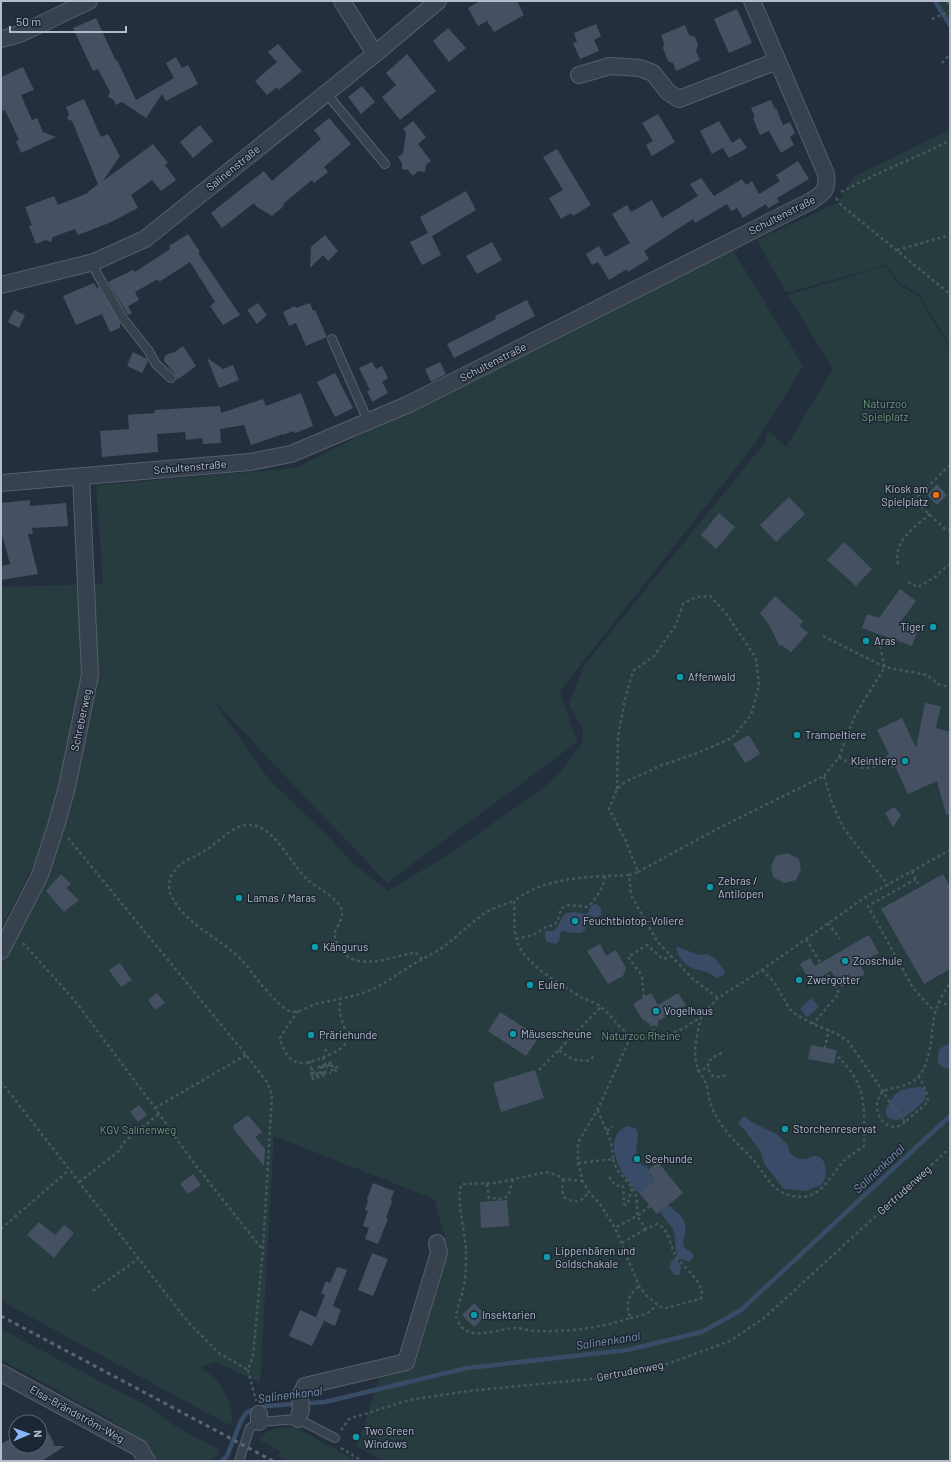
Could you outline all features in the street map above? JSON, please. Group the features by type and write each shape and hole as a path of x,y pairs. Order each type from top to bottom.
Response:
{"street":[{"path":"1,39 20,34 89,1"},
{"path":"342,1 375,54"},
{"name":"Salinenstraße","path":"1,285 91,262 145,239 375,54 438,1"},
{"name":"Schultenstraße","path":"1,483 250,462 291,454 409,404 811,201 824,192 826,187 827,182 822,164 752,1"},
{"path":"579,75 610,66 640,68 653,73 668,92 679,99 778,61"},
{"name":"Schreberweg","path":"1,951 40,875 56,826 67,787 90,675 81,476"},
{"path":"300,1408 304,1386 406,1362 439,1252 437,1243"},
{"name":"Elsa-Brändström-Weg","path":"1,1373 139,1448 147,1461"}],"lane":[{"path":"326,93 385,164"},
{"path":"91,262 122,317 148,350 156,364 171,378"},
{"path":"332,339 368,421"},
{"path":"239,1461 250,1428 258,1412 300,1408 335,1438"}],"path":[{"path":"947,1 950,6"},
{"path":"932,19 950,11"},
{"path":"942,63 950,54"},
{"path":"950,141 866,179 834,197 841,205 950,294"},
{"path":"896,250 950,235"},
{"path":"950,465 914,500 945,529 950,530"},
{"path":"898,564 896,557 899,544 930,514"},
{"path":"908,582 918,586 935,577 949,564"},
{"path":"617,789 625,782 662,765 695,754 732,738 751,715 759,685 756,658 726,612 710,596 696,597 683,604 676,625 654,656 633,671 625,699 618,736 617,789 609,809 626,841 638,872"},
{"path":"823,636 885,667 927,675 938,684 950,687"},
{"path":"422,959 416,952 366,963 356,961 347,955 339,948 334,934 341,920 341,907 308,880 276,840 262,828 252,824 241,826 200,854 178,866 171,877 169,891 181,911 190,920 244,963 268,992 284,1008 290,1011 299,1011 314,1004 341,999 364,992 381,985 422,959 455,938 486,913 496,907 514,901 535,888 547,883 605,876 629,875 638,872 717,829 824,776 839,757 855,715 885,667 879,642"},
{"path":"839,757 862,768 873,769 886,762"},
{"path":"824,776 832,803 844,829 888,885"},
{"path":"56,826 66,836 246,1055 267,1082 272,1094 263,1249 253,1356 248,1370 258,1412"},
{"path":"514,901 516,939 522,952 536,966 582,997 601,1007 622,1030 631,1036 655,1038 672,1034 701,1017 718,998 762,970 867,896 950,850"},
{"path":"912,871 918,884"},
{"path":"629,875 631,894 657,941 693,978 718,998"},
{"path":"516,939 533,935 546,927 554,925 558,921 562,908 568,905 588,907 602,889 605,876"},
{"path":"916,879 868,906 913,988 935,1012"},
{"path":"828,924 840,939"},
{"path":"11,933 17,937 76,1001 193,1162 263,1249"},
{"path":"806,939 839,993 813,1024"},
{"path":"655,1038 644,997 642,976 628,957 647,945 663,959 672,956"},
{"path":"762,970 774,982 794,1013 848,1041 904,1121"},
{"path":"918,1076 926,1088 928,1102 901,1125 894,1128 890,1126 882,1120 877,1108 880,1097 883,1091 911,1082 918,1076 927,1063 929,1058 935,1012 938,1002 950,982"},
{"path":"299,1011 280,1036 280,1040 282,1046 291,1059 300,1063 309,1062 329,1055 340,1049 345,1044 346,1040 340,1012 341,999"},
{"path":"938,1002 950,1005"},
{"path":"539,1070 601,1007"},
{"path":"701,1017 696,1037 695,1060 698,1071 706,1082 710,1101 721,1122 732,1139 756,1162 769,1183 775,1189 801,1197 811,1195 823,1188 845,1160 864,1146 862,1094 858,1083 840,1058 823,1055 829,1030"},
{"path":"622,1243 657,1224 662,1226 676,1255 702,1291 702,1297 700,1299 666,1308 648,1298 639,1286 615,1228 600,1204 589,1192 583,1181 578,1163 578,1145 580,1139 598,1111 631,1036"},
{"path":"325,1049 329,1055"},
{"path":"559,1050 569,1058 581,1061 591,1060 594,1054"},
{"path":"722,1053 713,1056 708,1061 707,1068 711,1075 717,1077 727,1075"},
{"path":"155,1108 246,1055"},
{"path":"323,1057 327,1068"},
{"path":"309,1062 313,1080 325,1075"},
{"path":"313,1075 321,1074 319,1067 327,1068 333,1072 335,1066 329,1063 327,1068"},
{"path":"698,1071 707,1068"},
{"path":"312,1070 318,1070 313,1075"},
{"path":"1,1085 2,1083 188,1322 219,1352 248,1370"},
{"path":"598,1111 611,1142 613,1159 617,1170 624,1176 635,1193 638,1216 646,1229"},
{"path":"79,1182 119,1151 124,1142 159,1114"},
{"path":"607,1131 614,1126"},
{"name":"Gertrudenweg","path":"335,1438 349,1419 409,1400 468,1391 601,1378 659,1367 730,1341 763,1319 950,1148"},
{"path":"578,1163 613,1159"},
{"path":"1,1229 69,1170"},
{"path":"583,1181 563,1179 546,1172 513,1180 487,1184 464,1184 460,1186 463,1231 466,1248 464,1289 456,1316 460,1325 476,1333 487,1334 515,1328 535,1331 571,1331 617,1323 630,1318 643,1316 653,1311 657,1304"},
{"path":"609,1177 616,1186 622,1185 624,1204 626,1205 628,1203 632,1187"},
{"path":"563,1179 562,1191 565,1198 572,1202 578,1202 589,1192"},
{"path":"487,1184 489,1198 502,1199 508,1196 513,1180"},
{"path":"615,1228 638,1216 664,1195"},
{"path":"93,1291 138,1259"},
{"path":"630,1318 628,1301 632,1293 639,1286"},
{"path":"335,1438 342,1449 362,1461"}],"green space":[{"path":"932,1 950,1 950,29"},
{"path":"950,130 950,346 919,294 899,283 886,265 786,293 757,240 839,202 853,177"},
{"path":"733,250 803,366 757,441 560,691 577,742 387,883 212,699 270,781 328,836 352,863 388,891 446,856 545,787 562,770 582,743 583,729 569,705 584,665 764,444 768,431 786,447 833,369 788,295 885,266 898,284 918,296 950,349 950,1461 383,1461 357,1446 382,1371 415,1365 449,1250 434,1199 274,1136 260,1383 215,1362 200,1367 215,1379 227,1396 232,1414 231,1426 1,1301 1,965 20,932 47,873 78,780 112,756 78,779 1,928 1,587 103,584 96,485 296,468"},
{"path":"1,1329 151,1408 169,1422 187,1433 221,1450 217,1456 209,1461 158,1461 140,1441 118,1424 1,1360"},
{"path":"285,1427 298,1429 357,1461 287,1461 278,1457 280,1451 259,1440 270,1430"}],"water":[{"path":"597,904 601,909 601,915 597,917 589,917 582,933 563,931 561,932 559,940 556,944 547,942 545,938 545,931 554,931 566,913 574,912 585,914 588,913 591,906"},
{"path":"678,947 699,955 707,954 715,958 725,972 724,975 716,978 712,974 693,968 684,963 676,948"},
{"path":"811,998 819,1007 807,1017 800,1009"},
{"path":"950,1043 950,1069 942,1067 938,1063 938,1057 939,1049"},
{"path":"924,1088 926,1093 925,1100 916,1108 898,1120 892,1120 886,1115 886,1109 895,1094 905,1089"},
{"path":"744,1116 753,1123 777,1134 787,1144 790,1153 795,1157 806,1159 814,1156 820,1157 824,1162 826,1170 825,1179 821,1185 806,1191 784,1189 765,1165 760,1151 738,1123"},
{"path":"628,1126 635,1128 638,1134 636,1153 638,1160 644,1167 646,1165 648,1168 647,1169 655,1180 639,1193 624,1175 616,1159 614,1151 616,1136 621,1130"},
{"path":"668,1205 684,1220 686,1229 683,1245 692,1252 693,1256 689,1262 683,1259 678,1260 681,1268 680,1275 675,1275 670,1269 671,1262 678,1254 676,1252 673,1229 660,1212"}],"building":[{"path":"480,1 517,1 524,15 494,32 487,21 478,26 468,8"},
{"path":"737,9 752,43 729,53 714,19"},
{"path":"96,18 136,100 174,78 166,63 176,57 182,68 188,65 198,84 166,101 162,94 146,118 122,102 116,105 113,99 108,97 110,92 98,69 93,71 73,28"},
{"path":"596,24 601,36 594,40 599,51 580,59 573,43 577,42 574,33"},
{"path":"685,25 689,35 695,37 698,45 696,51 700,60 676,71 673,63 668,61 663,48 664,43 661,35"},
{"path":"448,28 466,48 449,62 433,41"},
{"path":"278,44 302,71 279,90 277,87 267,95 255,81 277,62 268,52"},
{"path":"407,54 436,91 400,120 382,97 396,85 386,73"},
{"path":"23,67 34,90 21,95 32,120 37,118 43,132 56,137 21,153 16,141 19,140 5,110 1,112 1,77"},
{"path":"362,86 375,102 361,114 348,97"},
{"path":"84,99 101,137 108,134 120,156 103,181 153,144 168,163 165,165 176,180 161,191 152,180 131,195 138,208 109,223 78,235 75,229 53,237 51,242 46,240 36,244 29,226 32,225 25,207 54,196 58,205 88,193 98,184 72,121 67,119 69,114 66,107"},
{"path":"771,100 783,125 790,122 795,133 790,137 794,145 781,153 769,131 760,135 753,118 755,117 751,108"},
{"path":"658,114 675,142 652,156 646,145 653,141 642,123"},
{"path":"329,118 351,144 324,167 328,172 314,183 312,180 283,204 284,206 272,216 257,207 254,203 222,228 211,213 264,171 272,181 321,139 314,130"},
{"path":"413,121 426,137 418,144 431,161 426,165 425,172 418,171 413,176 408,170 402,169 402,163 398,157 403,153 406,133 403,129"},
{"path":"719,121 732,143 740,138 747,148 729,158 723,148 726,146 712,154 700,131"},
{"path":"200,125 213,141 193,158 180,142"},
{"path":"557,149 591,205 573,216 571,213 561,219 549,198 563,190 543,157"},
{"path":"798,161 809,179 777,198 779,202 768,208 766,204 743,218 737,208 731,211 727,204 695,223 693,219 644,251 649,259 628,272 627,269 609,280 598,262 592,265 586,254 599,246 605,257 630,243 612,214 627,205 631,212 652,200 662,218 698,196 690,184 701,178 714,196 742,179 746,185 752,181 759,194 780,181 776,175"},
{"path":"466,191 476,210 432,236 441,255 422,265 410,242 428,233 420,217"},
{"path":"188,234 200,252 198,253 240,315 223,325 210,306 215,302 190,262 159,282 158,279 135,292 139,300 128,306 132,313 128,315 108,282 133,270 135,272 170,249 169,246"},
{"path":"325,235 338,251 328,261 323,255 310,268 311,247"},
{"path":"492,242 502,260 477,274 466,256"},
{"path":"94,283 97,288 99,287 120,323 120,328 110,332 102,314 76,325 63,296"},
{"path":"527,300 535,316 454,358 447,344 496,319 495,316"},
{"path":"258,303 267,315 257,324 247,310"},
{"path":"310,303 313,311 315,310 327,337 306,346 296,323 289,326 283,312 295,306 296,308"},
{"path":"14,310 25,315 19,328 8,322"},
{"path":"183,346 196,366 177,380 175,374 164,361 165,356 173,353"},
{"path":"133,352 147,359 148,361 142,373 127,366"},
{"path":"207,358 223,369 233,365 239,380 219,388"},
{"path":"372,362 376,369 382,366 388,378 382,382 388,393 372,402 367,391 370,390 359,368"},
{"path":"440,362 446,374 431,382 425,369"},
{"path":"335,373 353,408 335,417 317,382"},
{"path":"301,393 313,426 295,433 294,431 283,434 251,445 244,425 220,429 221,443 203,444 202,438 186,440 185,432 157,434 158,452 102,457 100,431 129,429 128,415 155,413 154,410 220,406 221,413 263,399 266,406"},
{"path":"937,484 947,495 937,505 927,495"},
{"path":"789,497 805,514 776,542 760,525"},
{"path":"30,500 30,506 66,503 68,526 32,528 33,534 28,534 38,574 1,580 1,566 10,564 1,531 1,503"},
{"path":"719,513 735,527 716,549 701,535"},
{"path":"844,542 872,569 856,586 827,560"},
{"path":"900,589 916,601 898,625 917,632 912,646 862,628 867,614 879,618"},
{"path":"775,596 803,621 800,626 808,633 791,652 779,645 768,623 760,613"},
{"path":"925,703 941,706 936,728 950,732 950,814 946,815 937,781 908,794 895,766 892,768 886,756 889,754 877,730 902,718 916,748"},
{"path":"749,735 760,754 745,763 733,744"},
{"path":"894,807 901,815 893,827 885,813"},
{"path":"788,853 799,859 801,870 796,880 784,883 773,877 771,866 776,856"},
{"path":"61,874 71,884 66,888 79,900 64,912 46,891"},
{"path":"943,874 950,887 950,969 924,984 881,909"},
{"name":"Zooschule","path":"869,935 879,953 863,961 864,963 860,965 865,974 841,987 831,971 811,983 800,964 810,958 815,966"},
{"path":"600,944 606,956 616,950 626,968 623,976 608,984 587,951"},
{"path":"120,963 132,980 121,987 109,970"},
{"path":"157,993 165,1003 155,1010 148,1000"},
{"name":"Vogelhaus","path":"651,993 658,1005 678,993 686,1005 658,1021 658,1027 642,1019 633,1004"},
{"name":"Mäusescheune","path":"500,1012 539,1037 526,1056 488,1031"},
{"path":"811,1045 837,1050 834,1064 808,1059"},
{"path":"535,1070 544,1098 501,1112 493,1083"},
{"path":"139,1105 147,1115 138,1122 130,1112"},
{"path":"248,1115 262,1132 255,1137 265,1149 264,1166 234,1130 233,1126"},
{"path":"658,1162 683,1193 657,1214 639,1193 655,1180 648,1170"},
{"path":"193,1174 201,1185 188,1194 180,1184"},
{"path":"373,1183 394,1191 391,1199 392,1202 386,1218 388,1219 378,1244 365,1239 369,1228 363,1226 368,1211 365,1210 368,1201 367,1199"},
{"path":"507,1200 509,1226 481,1228 480,1202"},
{"path":"39,1222 55,1235 64,1225 74,1233 54,1258 27,1235"},
{"path":"372,1253 388,1259 373,1296 358,1290"},
{"path":"337,1267 347,1270 333,1306 341,1310 335,1326 316,1317 325,1295 321,1293 326,1281 330,1283"},
{"name":"Insektarien","path":"474,1303 486,1315 474,1327 462,1315"},
{"path":"300,1310 324,1321 312,1346 289,1336"},
{"path":"48,1432 55,1446 65,1446 42,1461 1,1461 1,1444 8,1440 8,1454 48,1454"}],"waterway":[{"path":"935,1 950,25"},
{"name":"Salinenkanal","path":"222,1461 227,1456 241,1421 246,1413 266,1406 325,1402 467,1368 627,1350 702,1332 741,1310 950,1116"}],"railway":[{"path":"1,1316 273,1461"}],"place":[{"name":"Kiosk am Spielplatz","path":"936,495"},
{"name":"Tiger","path":"933,627"},
{"name":"Aras","path":"866,641"},
{"name":"Affenwald","path":"680,677"},
{"name":"Trampeltiere","path":"797,735"},
{"name":"Kleintiere","path":"905,761"},
{"name":"Zebras / Antilopen","path":"710,887"},
{"name":"Lamas / Maras","path":"239,898"},
{"name":"Feuchtbiotop-Voliere","path":"575,921"},
{"name":"Kängurus","path":"315,947"},
{"name":"Zooschule","path":"845,961"},
{"name":"Zwergotter","path":"799,980"},
{"name":"Eulen","path":"530,985"},
{"name":"Vogelhaus","path":"656,1011"},
{"name":"Mäusescheune","path":"513,1034"},
{"name":"Präriehunde","path":"311,1035"},
{"name":"Storchenreservat","path":"785,1129"},
{"name":"Seehunde","path":"637,1159"},
{"name":"Lippenbären und Goldschakale","path":"547,1257"},
{"name":"Insektarien","path":"474,1315"},
{"name":"Two Green Windows","path":"356,1437"}],"park label":[{"name":"Naturzoo Spielplatz","path":"885,410"},
{"name":"Naturzoo Rheine","path":"641,1036"},
{"name":"KGV Salinenweg","path":"138,1130"}]}
